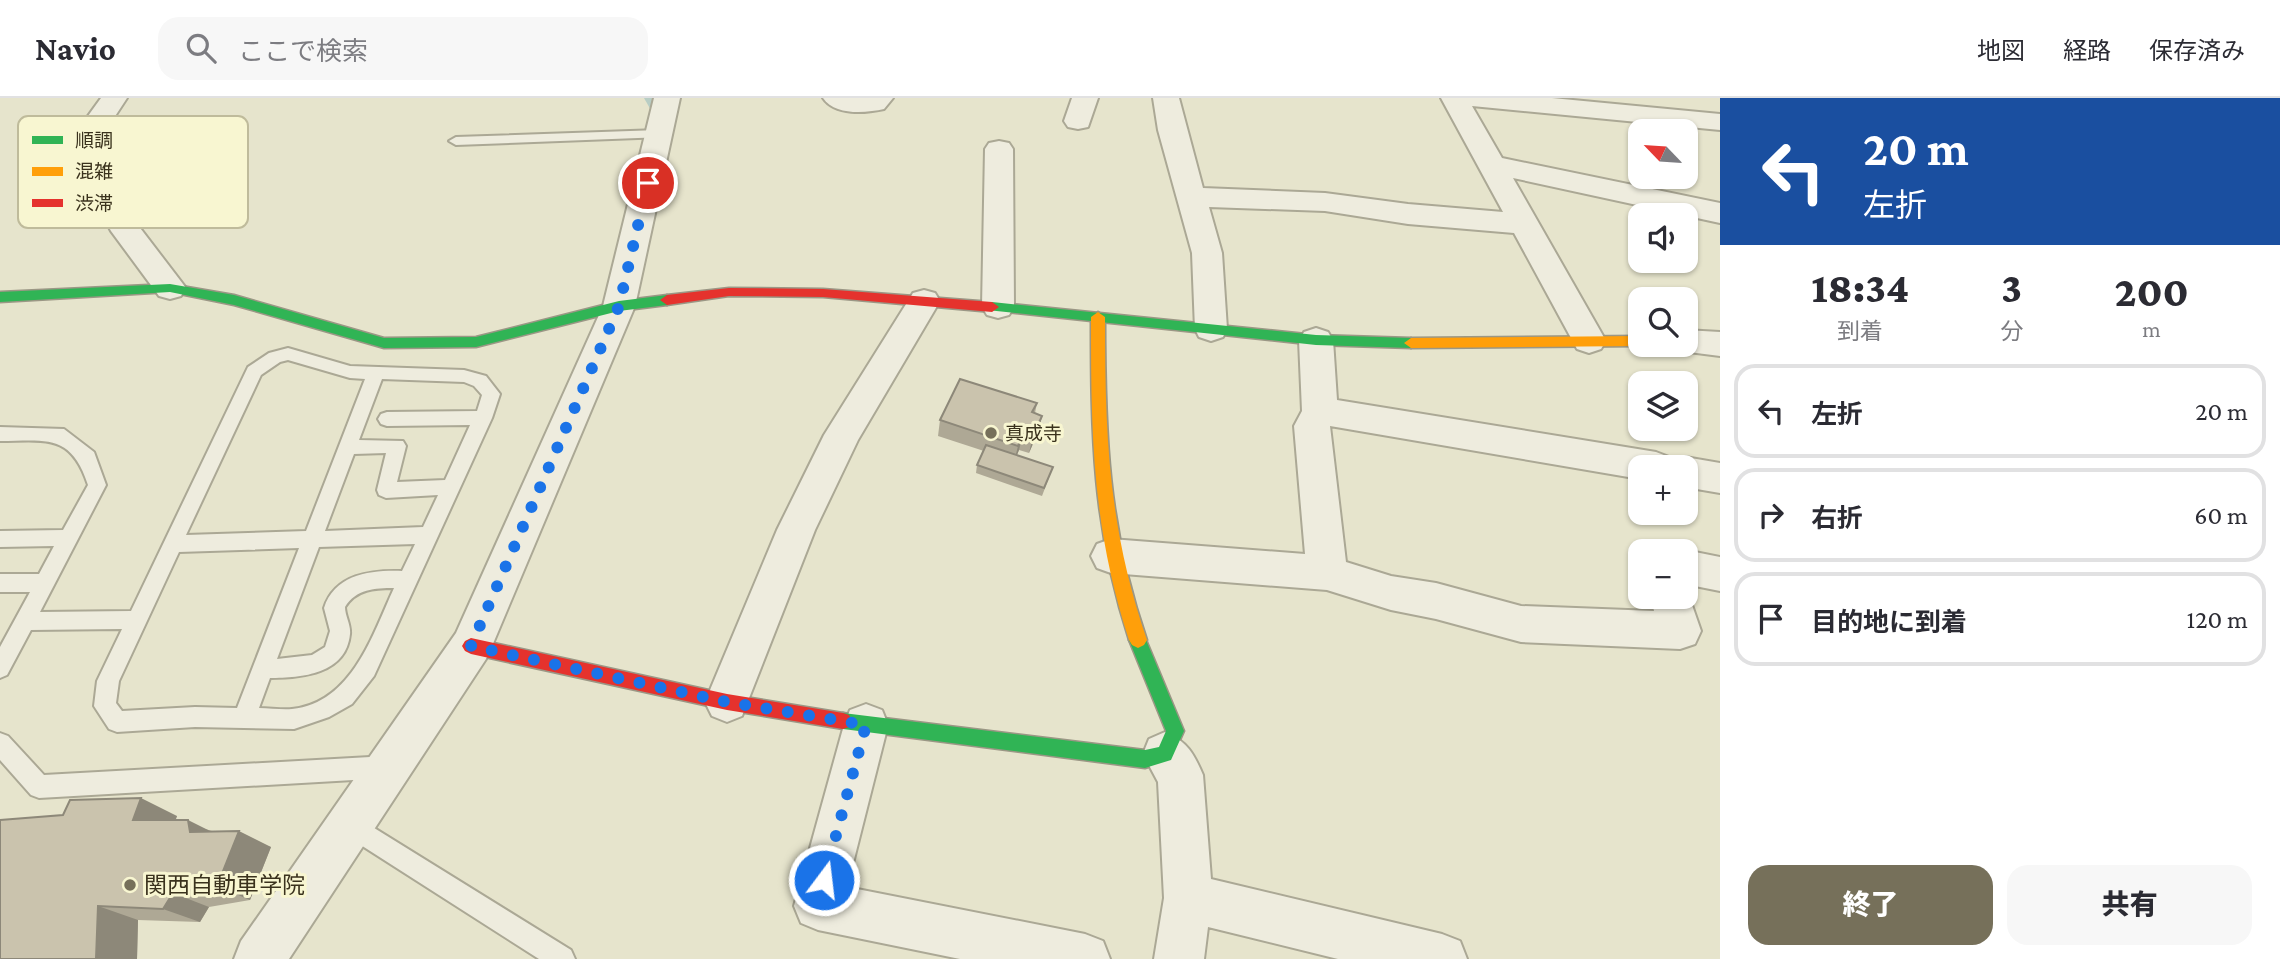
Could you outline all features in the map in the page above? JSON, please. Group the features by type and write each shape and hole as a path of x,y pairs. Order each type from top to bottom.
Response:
{"street":[{"path":"102,116 114,98"},
{"path":"836,98 852,104 875,103 880,98"},
{"path":"1167,98 1172,130 1207,253 1211,329"},
{"path":"1454,98 1589,341"},
{"path":"1468,98 1640,106 1720,122"},
{"path":"259,959 471,646 619,306 663,116"},
{"path":"998,307 999,149"},
{"path":"1492,165 1720,213"},
{"path":"1191,197 1325,202 1408,214 1525,224"},
{"path":"125,228 170,288"},
{"path":"0,297 170,288 233,300 384,343 476,342 619,306 729,292 822,293 998,307 1316,340 1414,343 1628,341"},
{"path":"727,702 796,530 842,435 924,301"},
{"path":"1098,317 1099,420 1111,556 1139,643 1175,731 1165,754"},
{"path":"1316,340 1320,411 1312,426 1327,573"},
{"path":"1698,343 1720,344"},
{"path":"1320,411 1628,462"},
{"path":"1698,474 1720,478"},
{"path":"1111,556 1327,573 1391,593 1436,601 1521,624 1680,631 1674,609"},
{"path":"1698,570 1720,574"},
{"path":"471,646 727,702 866,725 1145,759 1165,754"},
{"path":"866,725 818,906 1085,959"},
{"path":"1165,754 1180,775 1188,898 1179,959"},
{"path":"1188,898 1442,959"}],"lane":[{"path":"456,141 663,116"},
{"path":"288,354 350,372 375,374 464,376 480,381 491,394 483,418 367,669 344,697 321,710 293,719 195,717 117,722 106,706 108,681 254,371 275,357 288,354"},
{"path":"244,719 375,374"},
{"path":"387,419 483,418"},
{"path":"0,434 58,434 88,457 97,485 0,668"},
{"path":"347,447 397,446 386,490 451,487"},
{"path":"172,544 429,535"},
{"path":"0,539 69,538"},
{"path":"262,669 298,667 329,657 340,642 340,627 334,611 341,597 357,584 383,579 408,580"},
{"path":"0,583 46,583"},
{"path":"25,621 137,620"},
{"path":"0,744 39,788 389,767"},
{"path":"350,825 562,959"}],"building":[{"path":"960,379 1037,403 1032,412 1042,416 1033,436 1023,434 1018,446 940,420"},
{"path":"986,445 1053,467 1044,488 977,465"},
{"name":"関西自動車学院","path":"141,798 133,820 188,820 190,832 239,831 217,886 173,893 163,909 98,906 96,959 0,959 0,820 63,815 70,800"}],"waterway":[{"path":"648,98 655,110"}],"traffic: fast":[{"path":"0,297 170,288 234,300 384,343 476,342 619,306 667,300"},
{"path":"992,307 1316,340 1411,343"},
{"path":"843,721 1145,759 1165,754 1175,731 1138,640"}],"traffic: slow":[{"path":"1098,317 1102,480 1114,559 1138,640"},
{"path":"1411,343 1628,341"}],"traffic: jam":[{"path":"667,300 729,292 823,293 992,307"},
{"path":"471,646 727,702 843,721"}],"place":[{"name":"真成寺","path":"991,433"},
{"name":"関西自動車学院","path":"130,885"}],"route":[{"path":"648,183 619,306 471,646 727,702 866,725 824,880"}]}
